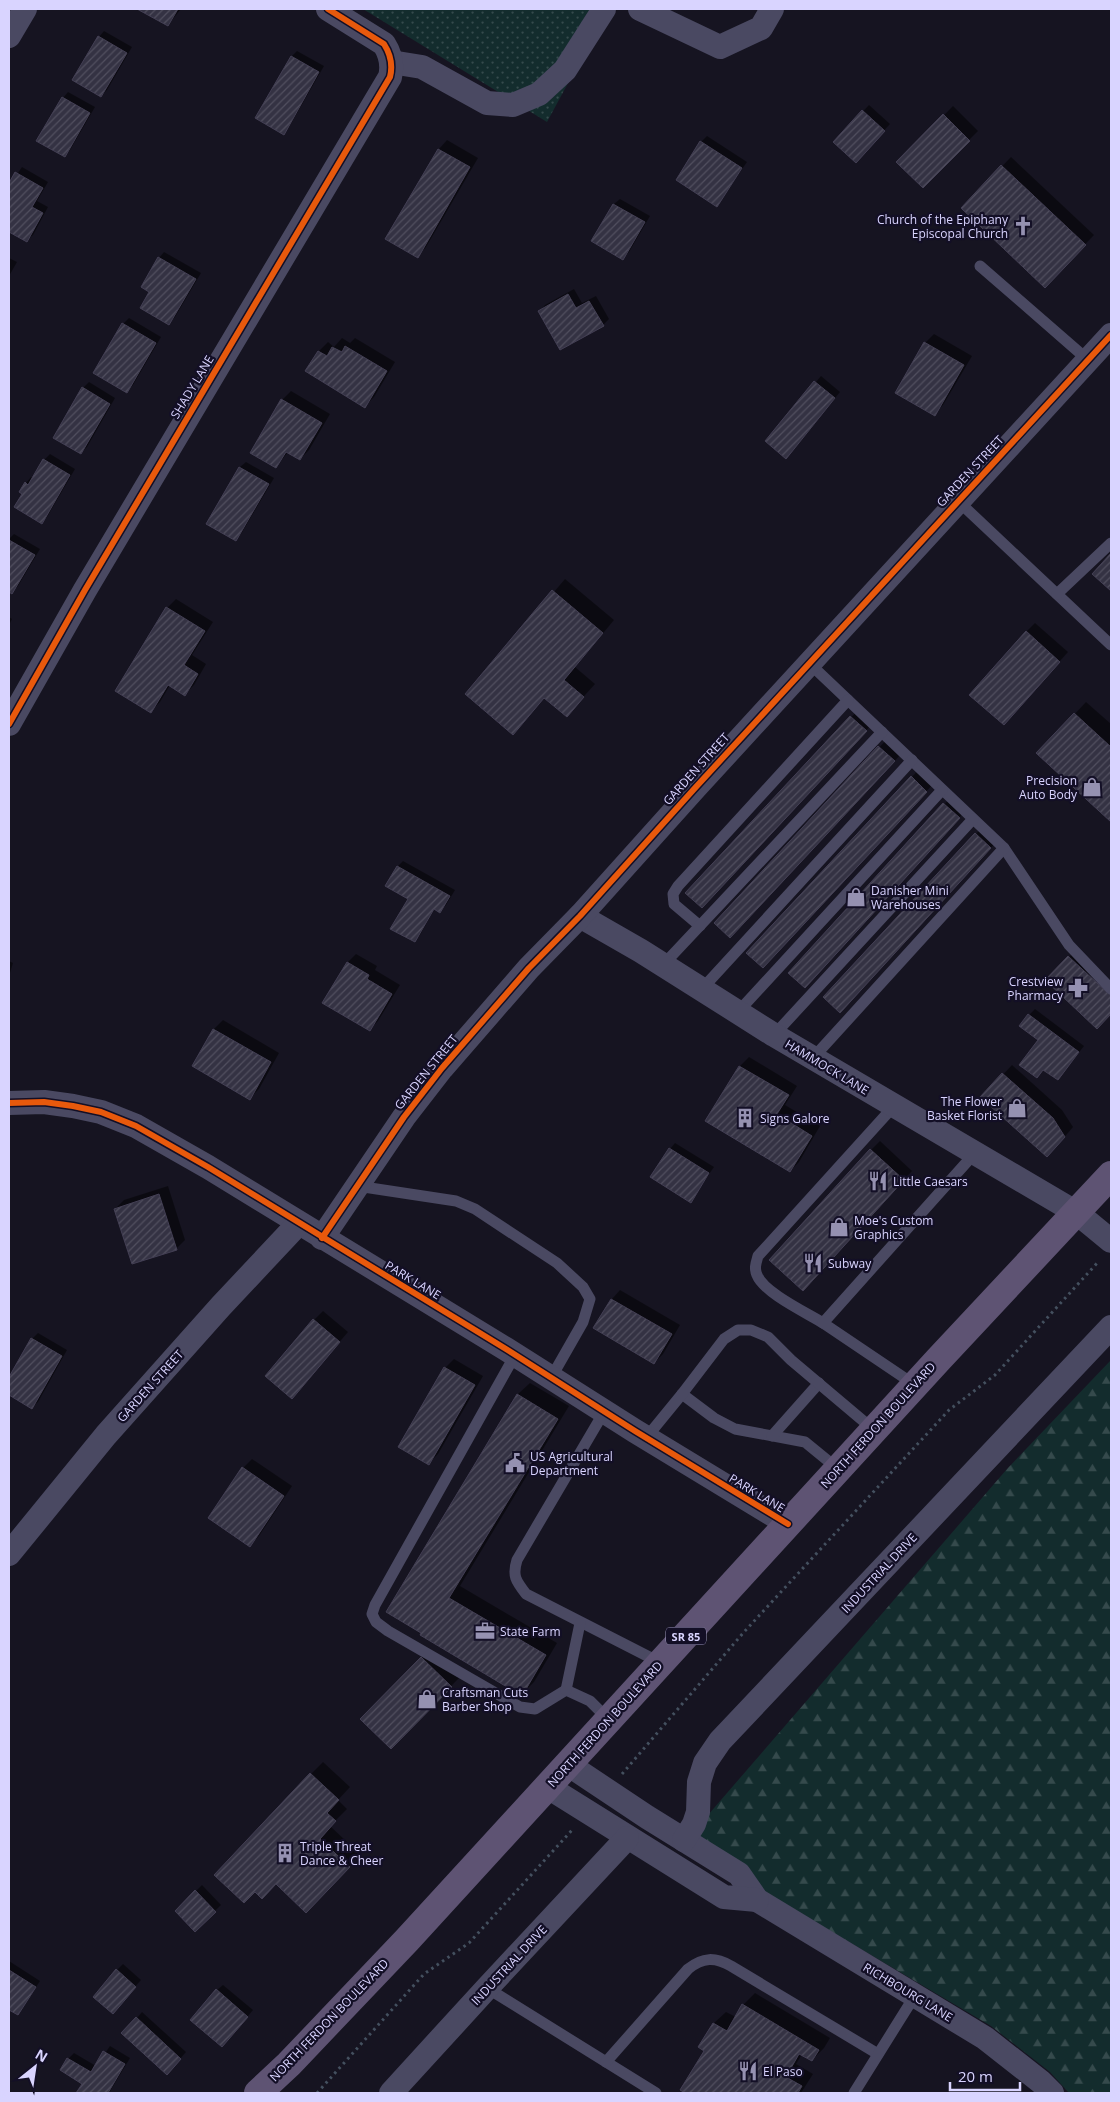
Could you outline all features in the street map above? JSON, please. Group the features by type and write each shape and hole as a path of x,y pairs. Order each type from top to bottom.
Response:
{"main road":[{"name":"NORTH FERDON BOULEVARD","path":"258,2093 289,2064 400,1947 569,1765 838,1469 1111,1175"}],"street":[{"path":"9,36 25,9"},
{"path":"328,9 384,44 390,52 391,62 422,67 487,103 513,105 524,102 539,94 565,70 604,9"},
{"path":"640,9 720,47 761,28 772,9"},
{"name":"SHADY LANE","path":"9,724 232,342 390,78 391,62"},
{"name":"GARDEN STREET","path":"322,1238 404,1117 442,1068 529,968 580,916 1111,334"},
{"name":"HAMMOCK LANE","path":"580,916 663,965 737,1013 1077,1213 1108,1248"},
{"name":"PARK LANE","path":"9,1103 44,1102 73,1106 100,1112 136,1126 208,1167 788,1524"},
{"name":"GARDEN STREET","path":"9,1554 106,1435 221,1306 298,1224"},
{"name":"INDUSTRIAL DRIVE","path":"684,1840 694,1824 698,1812 699,1782 705,1763 720,1741 1111,1327"},
{"name":"RICHBOURG LANE","path":"569,1765 739,1874 757,1900 914,1997 985,2038 1041,2082 1052,2093"},
{"name":"RICHBOURG LANE","path":"548,1787 724,1897 757,1900"},
{"name":"INDUSTRIAL DRIVE","path":"391,2093 486,1988 628,1838"}],"lane":[{"path":"980,266 1088,360"},
{"path":"958,502 1111,645"},
{"path":"1057,594 1111,543"},
{"path":"809,663 1004,848 1069,945 1111,989"},
{"path":"700,926 674,904 673,894 678,886 848,700"},
{"path":"663,965 882,732"},
{"path":"701,990 912,760"},
{"path":"737,1013 942,790"},
{"path":"774,1035 973,819"},
{"path":"813,1058 1004,848"},
{"path":"894,1106 758,1256 755,1265 757,1276 766,1287 916,1385"},
{"path":"823,1323 974,1154"},
{"path":"357,1186 456,1201 475,1209 557,1263 583,1287 590,1299 583,1322 551,1378"},
{"path":"646,1438 724,1339 738,1330 751,1330 768,1337 791,1360 874,1430"},
{"path":"515,1355 375,1605 372,1614 376,1622 388,1631 520,1707 536,1709 566,1690 580,1623"},
{"path":"772,1436 819,1383"},
{"path":"682,1394 714,1418 735,1429 805,1442 838,1469"},
{"path":"604,1412 517,1560 514,1571 517,1582 526,1594 661,1663"},
{"path":"566,1690 590,1701 609,1720"},
{"path":"606,2062 688,1969 697,1961 709,1958 720,1960 731,1966 878,2054"},
{"path":"486,1988 656,2093"},
{"path":"854,2093 914,1997"}],"path":[{"path":"607,1791 744,1632 949,1410 995,1375 1108,1248"},
{"path":"317,2093 424,1974 469,1943 588,1812"}],"green space":[{"path":"363,9 608,9 547,122"},
{"path":"1111,1360 1111,2093 1069,2093 1050,2072 991,2026 756,1887 689,1837 1007,1469"}],"building":[{"path":"137,9 178,9 168,26"},
{"path":"98,36 127,53 101,97 72,80"},
{"path":"291,56 319,72 284,135 255,118"},
{"path":"62,97 90,113 65,157 36,141"},
{"path":"862,110 885,131 856,163 833,142"},
{"path":"943,114 970,141 923,188 896,162"},
{"path":"700,141 742,168 717,207 676,180"},
{"path":"438,149 470,167 418,258 385,239"},
{"name":"Church of the Epiphany Episcopal Church","path":"1001,165 1086,245 1045,288 961,208"},
{"path":"15,172 43,188 32,207 43,213 27,242 9,232 9,183"},
{"path":"613,204 645,222 623,260 591,241"},
{"path":"158,257 196,279 169,325 140,308 149,292 141,287"},
{"path":"568,294 576,308 589,301 604,326 560,350 538,311"},
{"path":"122,323 156,343 127,393 93,373"},
{"path":"924,342 964,365 935,416 895,393"},
{"path":"345,346 387,371 365,408 305,371 318,351 327,356 332,347 342,352"},
{"path":"814,381 835,398 786,459 765,441"},
{"path":"82,387 110,404 81,454 53,438"},
{"path":"281,399 322,423 300,460 286,452 276,468 250,453"},
{"path":"43,459 70,475 42,524 14,507 22,494 19,492 25,482 28,485"},
{"path":"239,467 269,484 236,541 206,524"},
{"path":"9,540 35,555 12,594 9,592"},
{"path":"1111,553 1111,591 1092,574"},
{"path":"552,590 603,633 564,680 584,697 567,717 544,698 513,735 465,694"},
{"path":"166,607 205,631 184,665 198,674 185,696 168,685 151,713 115,691"},
{"path":"1026,631 1060,662 1004,725 969,695"},
{"name":"Precision Auto Body","path":"1074,713 1111,747 1111,822 1036,753"},
{"path":"850,716 867,731 702,908 685,893"},
{"path":"878,746 895,761 730,938 714,923"},
{"path":"911,776 927,792 763,968 746,953"},
{"path":"943,803 960,818 805,988 788,973"},
{"path":"975,833 991,848 840,1013 823,997"},
{"path":"397,866 450,896 440,913 434,909 415,942 390,929 408,899 385,886"},
{"name":"Crestview Pharmacy","path":"1068,956 1111,996 1111,1014 1097,1029 1045,980"},
{"path":"347,962 369,975 367,979 392,994 370,1031 322,1003"},
{"path":"1028,1014 1079,1052 1058,1080 1043,1070 1037,1078 1019,1065 1038,1040 1019,1026"},
{"path":"213,1029 271,1062 250,1100 192,1066"},
{"name":"Signs Galore","path":"739,1066 789,1095 777,1114 812,1136 790,1172 705,1121"},
{"name":"The Flower Basket Florist","path":"1002,1073 1053,1118 1065,1137 1047,1157 980,1097"},
{"path":"669,1148 709,1173 691,1203 650,1177"},
{"path":"870,1149 904,1180 803,1291 769,1260"},
{"path":"159,1194 177,1250 132,1264 114,1209"},
{"path":"611,1299 672,1334 654,1364 593,1328"},
{"path":"313,1319 340,1342 292,1399 265,1376"},
{"path":"31,1338 62,1356 32,1409 9,1395 9,1377"},
{"path":"444,1367 475,1385 429,1465 398,1447"},
{"path":"517,1394 558,1419 449,1598 546,1655 522,1696 420,1635 421,1633 386,1612"},
{"path":"242,1467 284,1496 250,1547 208,1518"},
{"path":"421,1657 452,1687 391,1749 360,1719"},
{"name":"Triple Threat Dance & Cheer","path":"310,1773 339,1800 327,1813 336,1821 320,1839 350,1867 306,1913 276,1884 262,1899 255,1892 244,1903 214,1875"},
{"path":"195,1890 216,1912 195,1932 175,1911"},
{"path":"116,1969 136,1987 113,2014 93,1997"},
{"path":"9,1970 36,1987 18,2015 9,2010"},
{"path":"216,1989 248,2017 222,2047 190,2020"},
{"path":"742,2004 819,2050 812,2061 799,2054 786,2077 802,2086 798,2093 685,2093 680,2090 704,2051 698,2047 713,2023 727,2031"},
{"path":"136,2017 181,2059 167,2075 121,2033"},
{"path":"103,2051 125,2064 108,2093 76,2093 82,2084 60,2070 67,2058 91,2072"}],"cycle path":[{"path":"9,724 85,590 390,77 391,60 384,44 328,9"},
{"path":"322,1238 404,1117 442,1068 529,968 580,916 1111,335"},
{"path":"9,1103 44,1102 73,1106 101,1112 136,1126 208,1167 788,1524"}],"place":[{"name":"Church of the Epiphany Episcopal Church","path":"1023,226"},
{"name":"Precision Auto Body","path":"1092,787"},
{"name":"Danisher Mini Warehouses","path":"856,897"},
{"name":"Crestview Pharmacy","path":"1078,988"},
{"name":"The Flower Basket Florist","path":"1017,1108"},
{"name":"Signs Galore","path":"745,1118"},
{"name":"Little Caesars","path":"878,1181"},
{"name":"Moe's Custom Graphics","path":"839,1227"},
{"name":"Subway","path":"813,1263"},
{"name":"US Agricultural Department","path":"515,1463"},
{"name":"State Farm","path":"485,1631"},
{"name":"Craftsman Cuts Barber Shop","path":"427,1699"},
{"name":"Triple Threat Dance & Cheer","path":"285,1853"},
{"name":"El Paso","path":"748,2071"}]}
